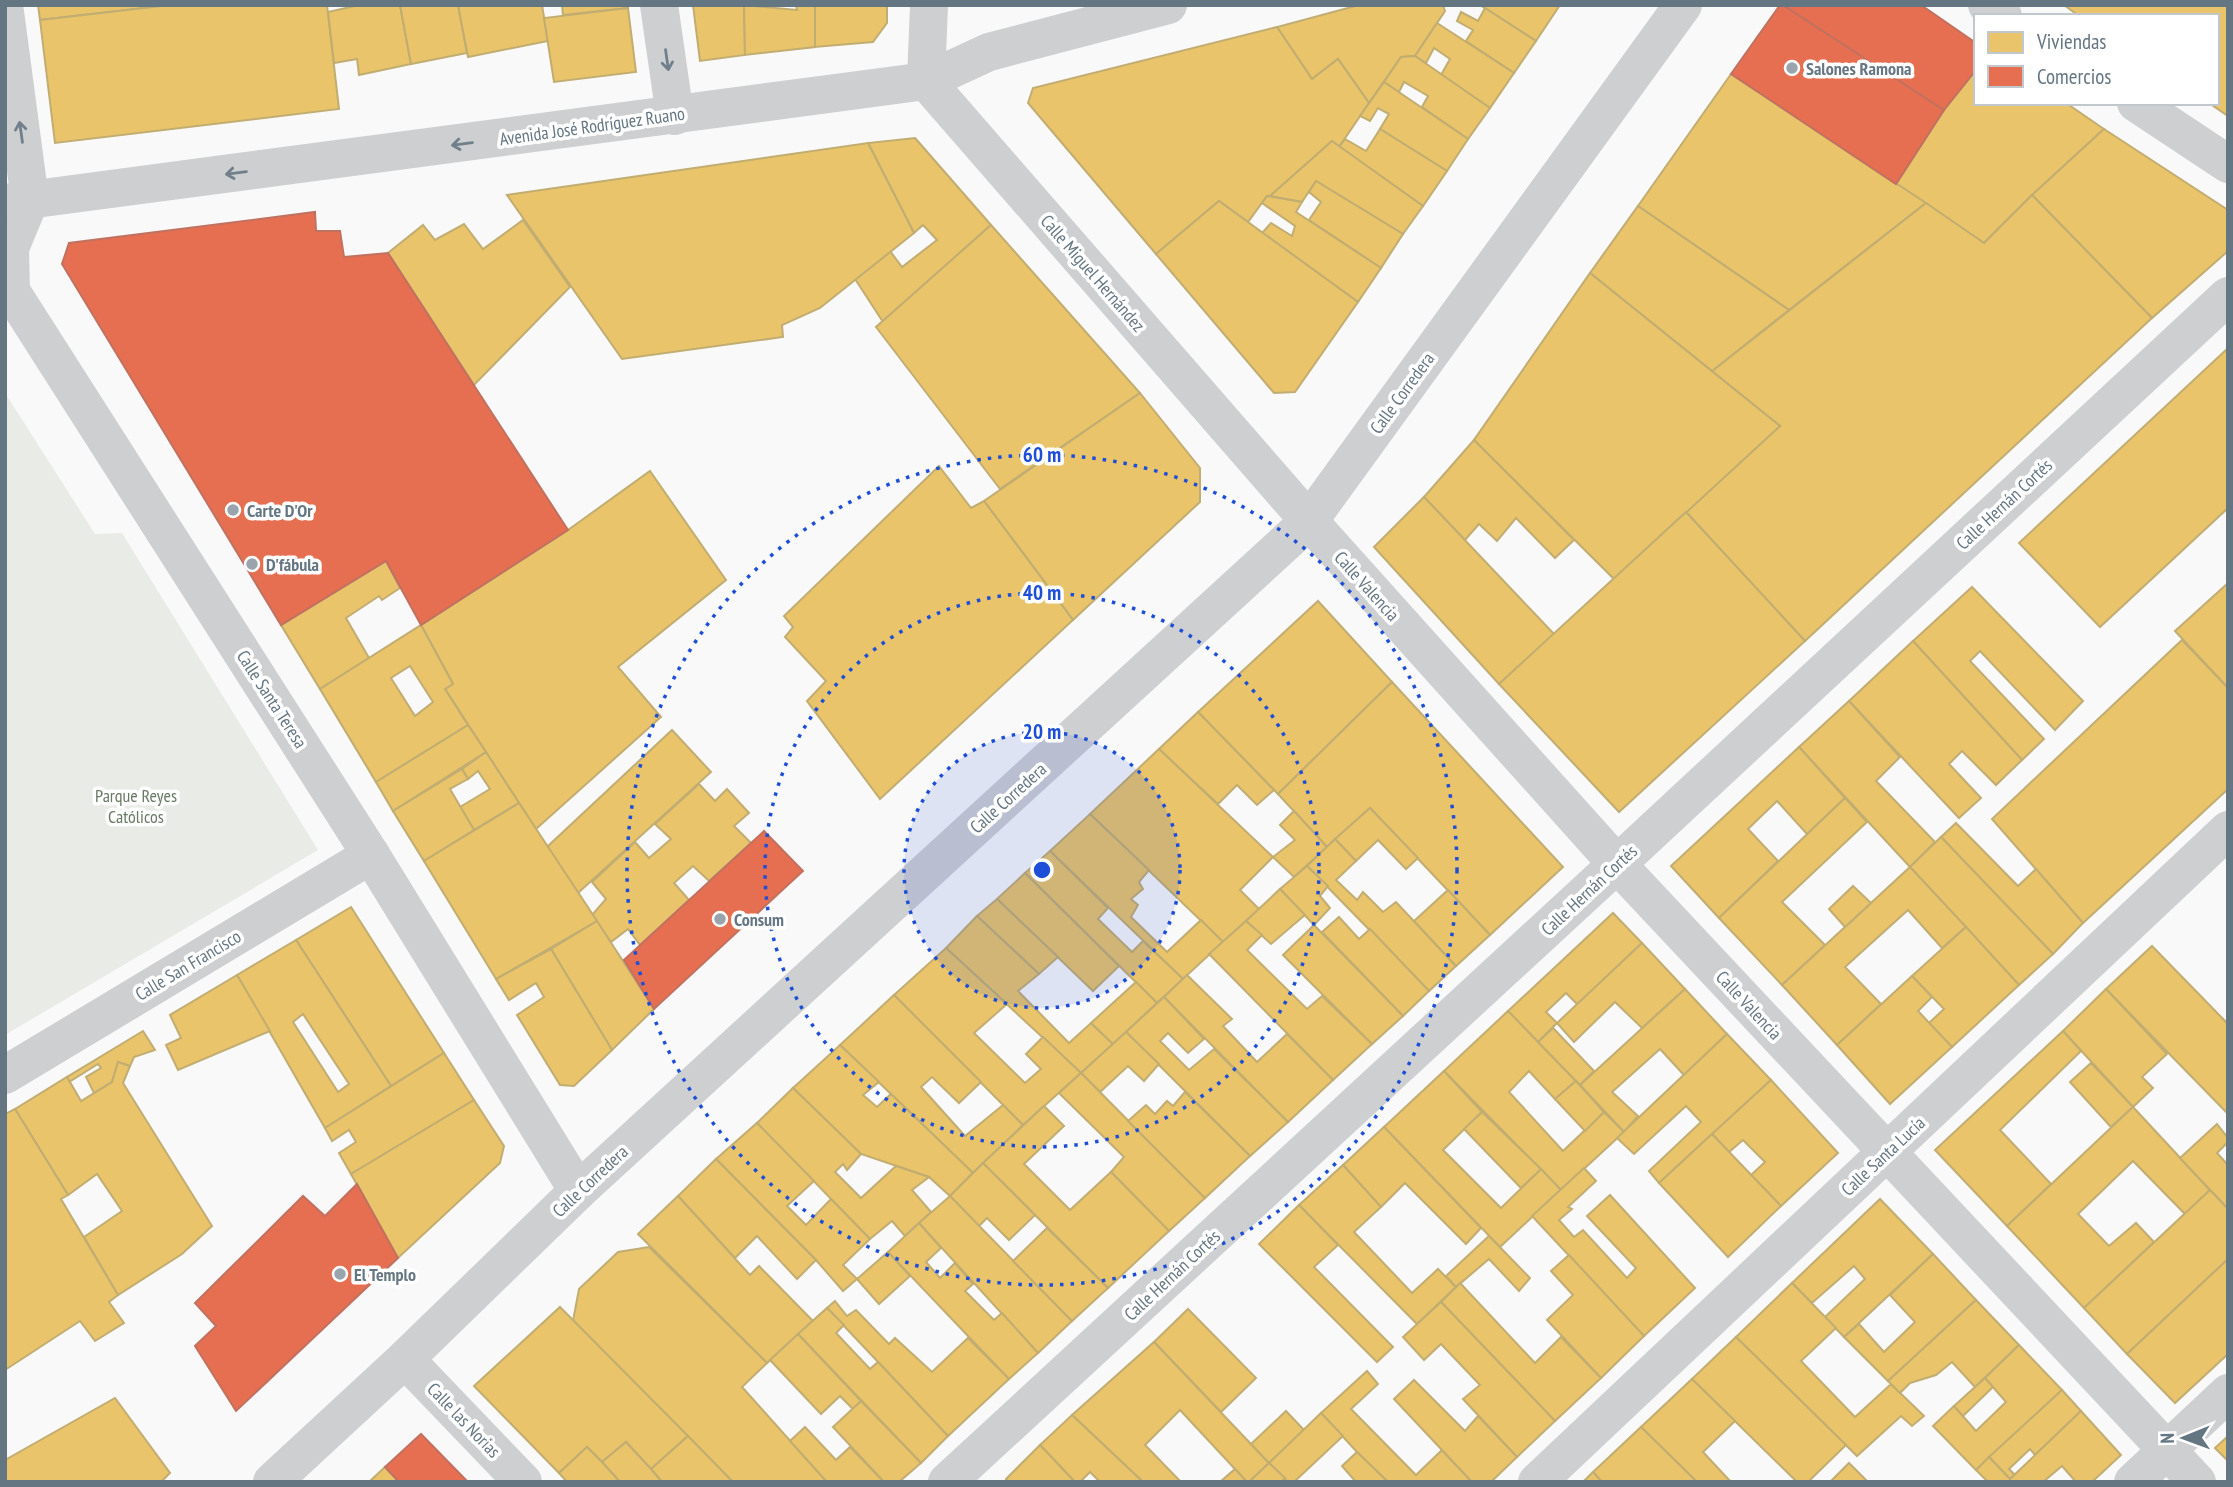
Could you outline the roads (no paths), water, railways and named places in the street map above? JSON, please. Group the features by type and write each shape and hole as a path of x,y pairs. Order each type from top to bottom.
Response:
{"street":[{"path":"659,5 675,116"},
{"path":"926,81 929,5"},
{"name":"Avenida José Rodríguez Ruano","path":"18,202 926,81 989,52 1168,5"},
{"name":"Calle Corredera","path":"272,1482 405,1359 578,1191 1309,521 1684,5"},
{"path":"5,12 18,202"},
{"name":"Calle Miguel Hernández","path":"926,81 1309,521"},
{"path":"2139,105 2228,164"},
{"name":"Calle Santa Teresa","path":"18,202 10,248 11,291 371,855 578,1191"},
{"name":"Calle Hernán Cortés","path":"947,1482 2228,296"},
{"name":"Calle Valencia","path":"1309,521 1617,864 2197,1482"},
{"name":"Calle Santa Lucía","path":"1537,1482 2228,830"},
{"name":"Calle San Francisco","path":"5,1075 371,855"},
{"name":"Calle las Norias","path":"405,1359 523,1482"},
{"path":"2133,1482 2228,1393"}],"place":[{"name":"Salones Ramona","path":"1792,68"},
{"name":"Carte D'Or","path":"233,510"},
{"name":"D'fábula","path":"252,564"},
{"name":"Consum","path":"720,919"},
{"name":"El Templo","path":"340,1274"}],"park label":[{"name":"Parque Reyes Católicos","path":"136,805"}]}
